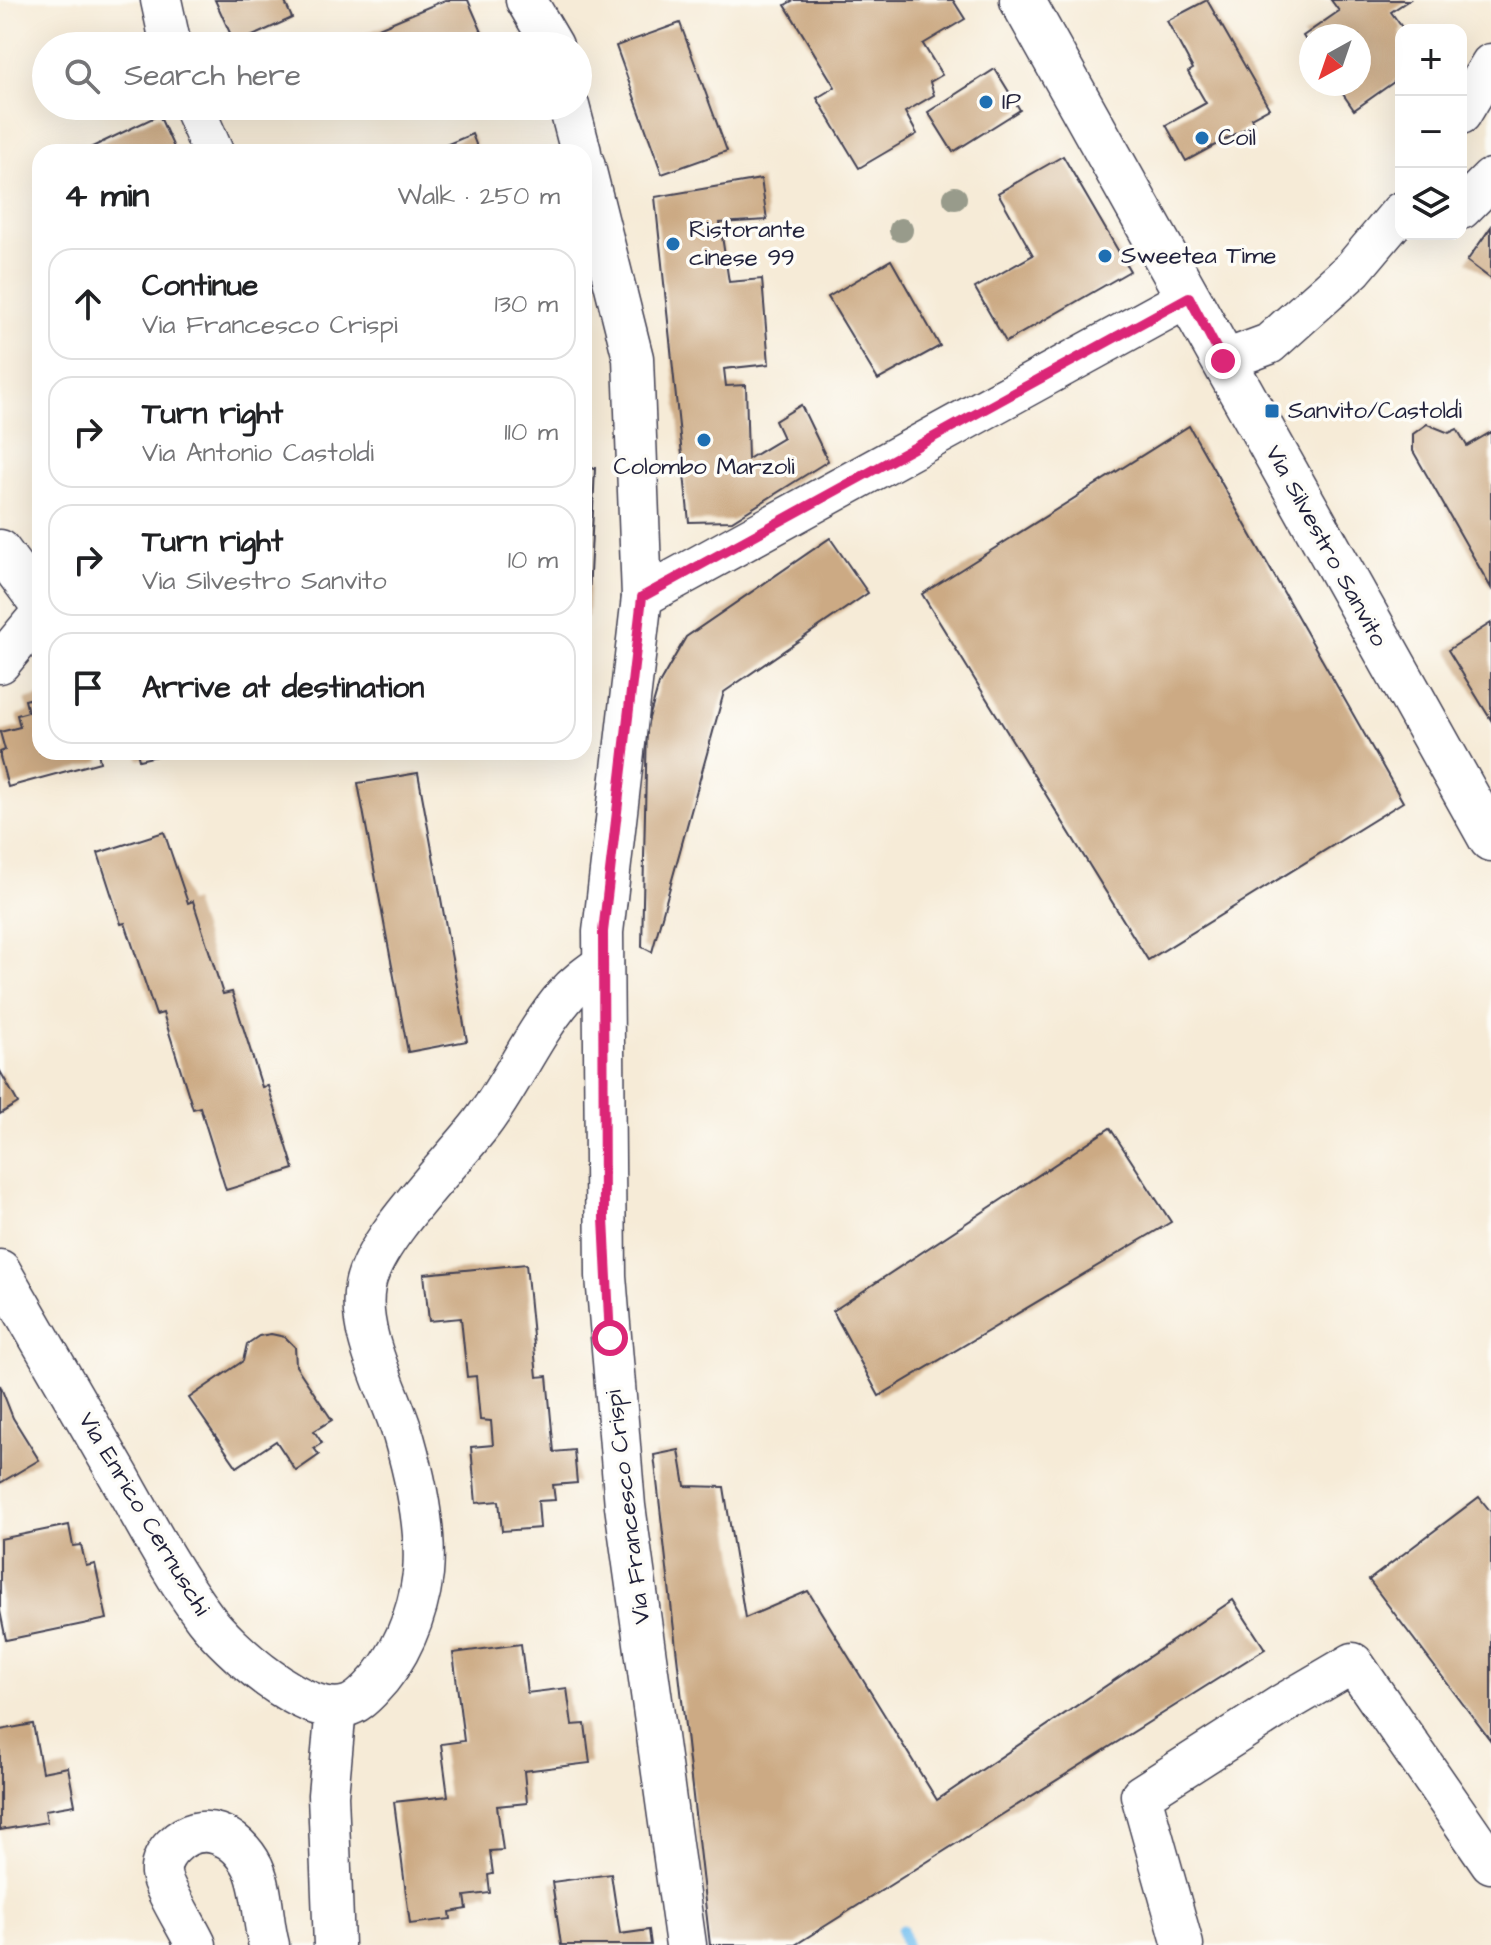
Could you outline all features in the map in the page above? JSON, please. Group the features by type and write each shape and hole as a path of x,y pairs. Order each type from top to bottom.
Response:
{"main road":[{"name":"Via Silvestro Sanvito","path":"1022,0 1491,839"}],"street":[{"path":"161,0 168,32"},
{"path":"526,0 545,32"},
{"path":"1467,104 1491,64"},
{"path":"199,120 210,144"},
{"path":"573,120 579,144"},
{"path":"1467,203 1491,179"},
{"path":"1223,361 1269,344 1353,269 1395,219"},
{"name":"Via Francesco Crispi","path":"592,222 633,358 642,597 603,932 604,1219 610,1338 625,1506 686,1945"},
{"path":"1375,243 1395,239"},
{"path":"642,597 1189,297"},
{"path":"0,550 32,593"},
{"path":"0,663 32,625"},
{"path":"334,1945 328,1805 336,1708 361,1699 391,1664 416,1608 424,1553 419,1510 404,1439 367,1327 364,1286 369,1270 387,1238 483,1121 565,995 583,977 603,964"},
{"name":"Via Enrico Cernuschi","path":"0,1270 166,1559 206,1620 228,1644 267,1677 299,1697 336,1708"},
{"path":"1183,1945 1141,1795 1353,1663 1491,1863"},
{"path":"196,1945 165,1887 161,1873 163,1860 170,1849 189,1835 201,1831 227,1837 241,1849 252,1865 259,1884 269,1945"}],"building":[{"path":"215,0 284,0 292,18 261,32 230,32"},
{"path":"445,0 468,0 482,32 369,32"},
{"path":"794,0 953,0 965,19 923,44 942,75 930,82 934,95 905,112 917,134 859,168 817,98 835,87 785,5"},
{"path":"1207,0 1269,108 1251,118 1254,124 1186,161 1166,125 1206,103 1188,72 1193,69 1167,21"},
{"path":"1331,0 1409,0 1391,12 1400,24 1395,24 1395,81 1354,110 1344,96 1371,96 1371,24 1320,24 1339,11"},
{"path":"680,23 727,151 662,174 616,46"},
{"path":"995,69 1020,110 953,152 928,112"},
{"path":"149,120 161,120 172,144 98,144"},
{"path":"472,134 476,144 448,144"},
{"path":"1063,156 1130,271 1006,342 975,288 1033,255 998,193"},
{"path":"761,179 767,220 720,223 729,282 762,279 769,364 724,369 726,386 746,385 748,459 783,438 775,421 801,405 828,461 732,521 689,522 655,197"},
{"path":"1491,227 1491,279 1467,261"},
{"path":"891,260 940,346 878,380 828,297"},
{"path":"1427,424 1449,433 1457,429 1467,446 1491,432 1491,588 1413,451 1413,434"},
{"path":"1189,426 1403,802 1148,960 922,594"},
{"path":"595,468 592,532 592,469"},
{"path":"830,538 868,593 724,692 652,952 642,947 647,725 659,684 686,637"},
{"path":"1491,623 1491,720 1448,650"},
{"path":"32,698 32,760 100,762 8,787 0,757 0,752 5,750 0,732 20,727 17,715 28,712 25,700"},
{"path":"418,773 467,1041 408,1052 358,783"},
{"path":"164,832 188,903 193,901 223,994 232,992 262,1087 268,1086 294,1169 226,1190 200,1107 193,1109 163,1013 156,1015 98,853"},
{"path":"0,1071 18,1103 0,1114"},
{"path":"1110,1128 1171,1222 879,1396 833,1311"},
{"path":"526,1264 537,1377 547,1376 554,1452 574,1450 577,1483 553,1485 555,1500 538,1501 540,1528 502,1531 499,1501 476,1503 471,1447 493,1445 491,1421 480,1420 476,1376 467,1377 461,1318 429,1321 424,1274"},
{"path":"271,1334 285,1337 295,1347 296,1366 332,1420 314,1431 322,1443 314,1448 319,1455 296,1471 276,1441 237,1467 189,1398 243,1361 247,1344 259,1336"},
{"path":"0,1385 13,1418 39,1460 0,1483"},
{"path":"679,1450 685,1486 724,1487 745,1618 808,1591 937,1800 1233,1600 1265,1649 795,1945 710,1945 654,1455"},
{"path":"1479,1497 1491,1512 1491,1741 1369,1580"},
{"path":"69,1525 73,1546 81,1545 86,1566 95,1564 107,1619 6,1640 0,1611 0,1539"},
{"path":"521,1644 527,1693 567,1688 572,1725 585,1724 590,1763 524,1771 527,1803 497,1806 503,1850 490,1851 493,1874 488,1875 490,1893 465,1896 467,1909 450,1912 451,1919 410,1924 394,1802 448,1796 441,1744 464,1741 453,1653"},
{"path":"33,1724 42,1772 68,1767 75,1805 45,1810 47,1822 0,1830 0,1730"},
{"path":"611,1874 620,1934 649,1930 651,1945 561,1945 552,1882"}],"waterway":[{"path":"902,1930 906,1945"}],"place":[{"name":"IP","path":"986,102"},
{"name":"Coil","path":"1202,138"},
{"name":"Ristorante cinese 99","path":"673,244"},
{"name":"Sweetea Time","path":"1105,256"},
{"name":"Sanvito/Castoldi","path":"1272,411"},
{"name":"Colombo Marzoli","path":"704,440"}],"route":[{"path":"610,1338 604,1219 603,932 642,597 1189,297 1223,361"}]}
